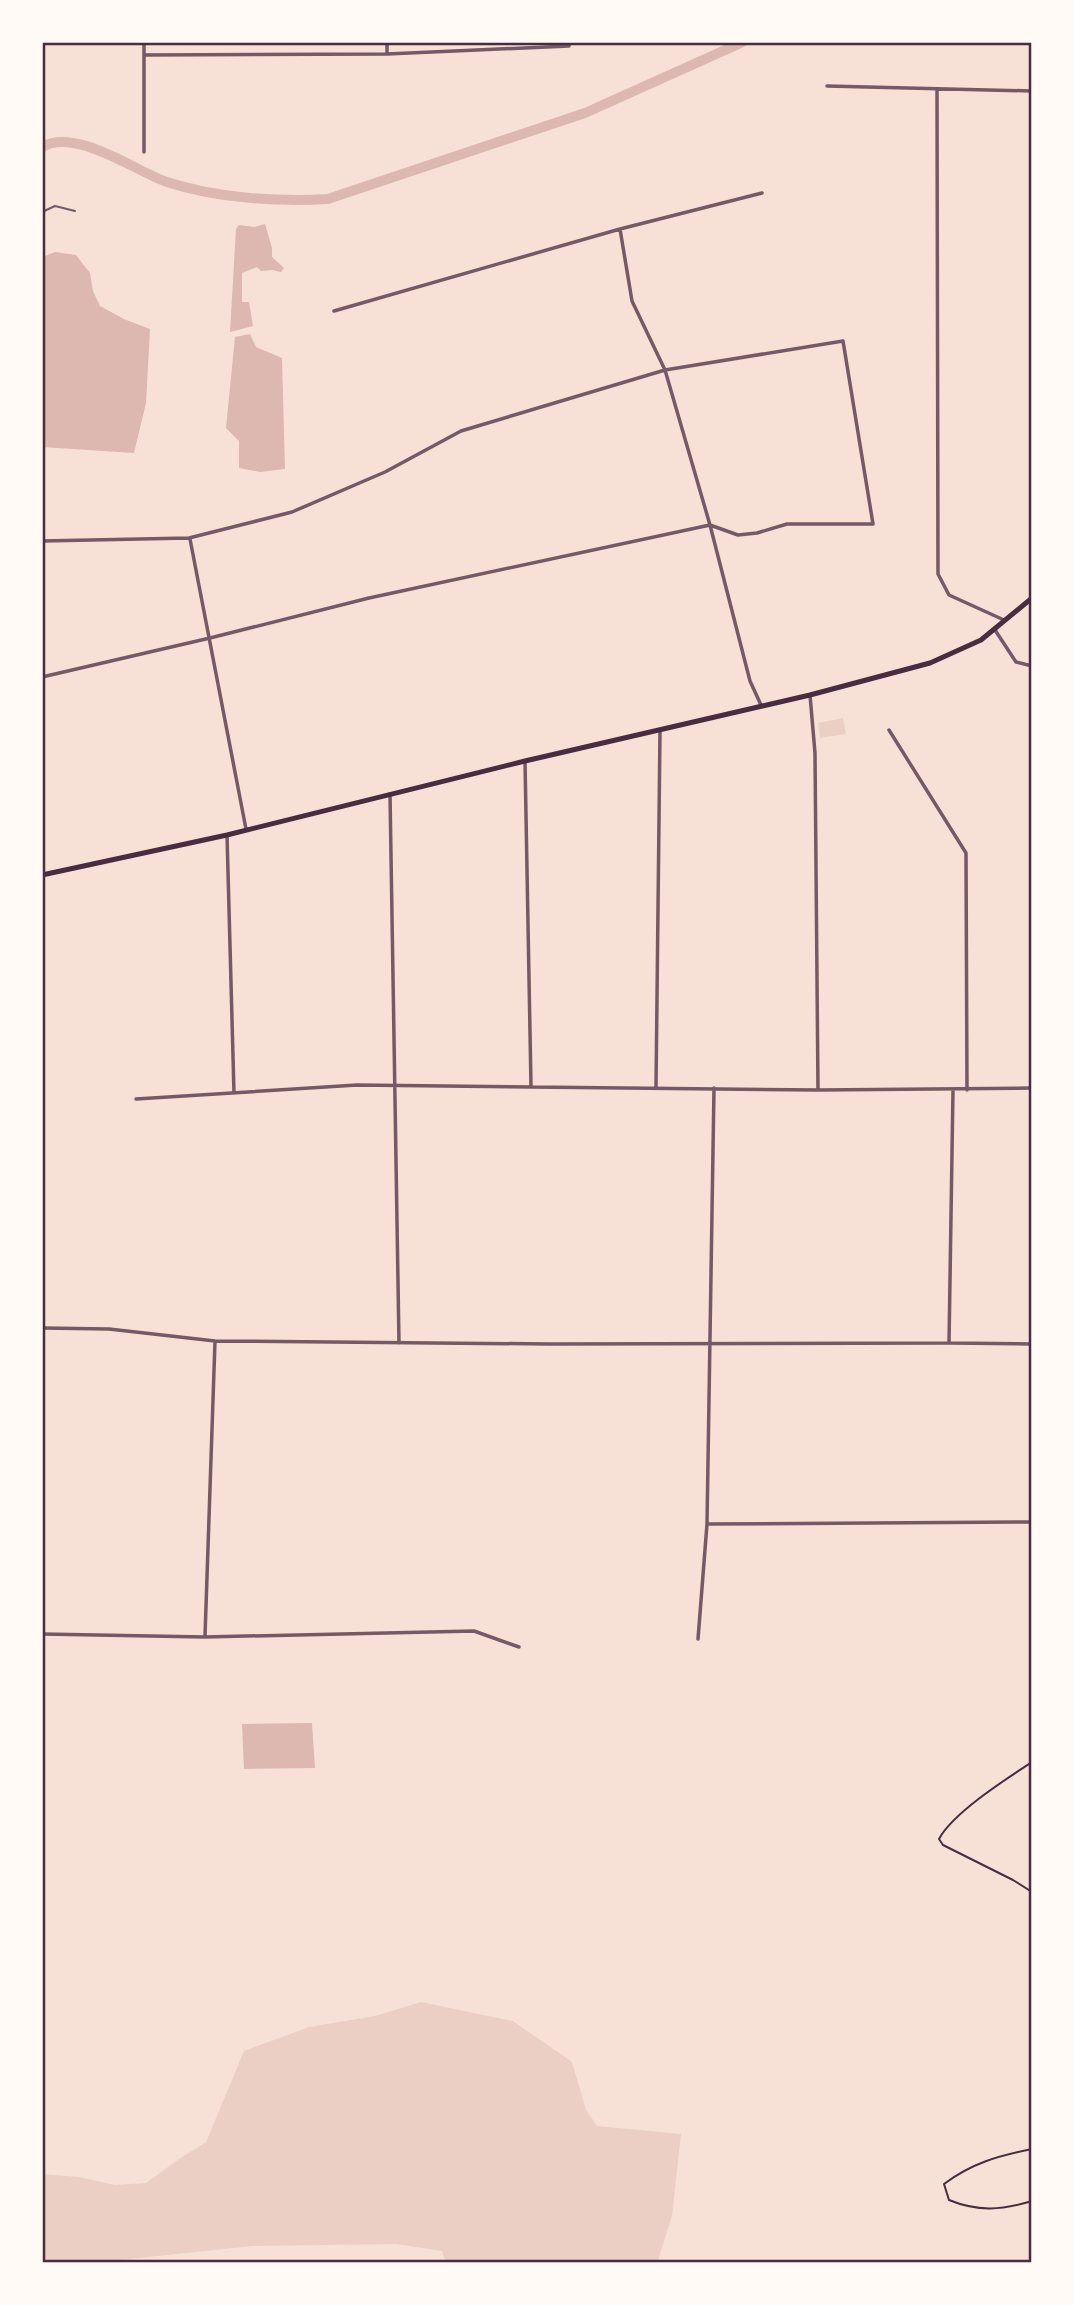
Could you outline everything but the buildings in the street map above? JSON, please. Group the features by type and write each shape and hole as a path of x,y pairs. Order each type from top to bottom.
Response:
{"main road":[{"path":"42,875 227,835 525,761 810,695 930,663 981,640 1032,598"}],"street":[{"path":"144,42 144,152"},
{"path":"387,42 387,54"},
{"path":"144,55 387,54 569,44"},
{"path":"827,86 1032,91"},
{"path":"937,90 938,574 949,595 1006,621"},
{"path":"334,312 620,229 762,193"},
{"path":"620,229 632,301 665,370 710,526 750,681 761,705"},
{"path":"42,541 189,538 292,512 385,472 461,431 665,370 843,341 873,524 787,524 757,533 738,535 710,526 369,598 42,677"},
{"path":"189,538 246,829"},
{"path":"995,630 1016,662 1032,666"},
{"path":"810,695 815,753 818,1090"},
{"path":"889,730 967,853 967,1090"},
{"path":"656,1087 660,731"},
{"path":"525,761 531,1086"},
{"path":"390,794 399,1343"},
{"path":"227,835 234,1093"},
{"path":"136,1099 396,1084 818,1090 1032,1088"},
{"path":"698,1639 707,1524 714,1088"},
{"path":"949,1343 953,1090"},
{"path":"42,1328 109,1329 215,1341 1032,1344"},
{"path":"205,1637 215,1341"},
{"path":"707,1524 1032,1522"},
{"path":"42,1634 205,1637 474,1631 519,1647"}],"lane":[{"path":"42,212 55,206 75,211"}],"path":[{"path":"1032,1762 980,1798 944,1829 939,1839 943,1845 1032,1892"},
{"path":"1032,2149 962,2170 944,2183 948,2200 967,2207 1007,2209 1032,2201"}],"shaded area":[{"path":"265,224 272,257 284,268 281,272 261,271 257,267 242,273 242,302 249,302 253,326 230,332 236,229 239,225 254,227"},
{"path":"55,252 76,255 90,273 93,291 100,306 150,329 146,403 134,453 42,447 42,257"},
{"path":"250,334 256,347 282,358 285,469 260,472 239,468 239,441 226,428 235,337"},
{"path":"843,718 846,734 820,738 818,723"},
{"path":"312,1723 315,1768 244,1769 242,1724"},
{"path":"421,2002 513,2021 572,2062 586,2110 597,2126 681,2134 672,2216 657,2263 446,2263 442,2251 396,2244 253,2246 91,2263 42,2263 42,2174 79,2177 115,2185 146,2183 206,2142 244,2051 309,2027 375,2016"}],"waterway":[{"path":"42,147 56,142 88,146 154,177 206,192 268,199 328,199 585,113 743,42"}]}
